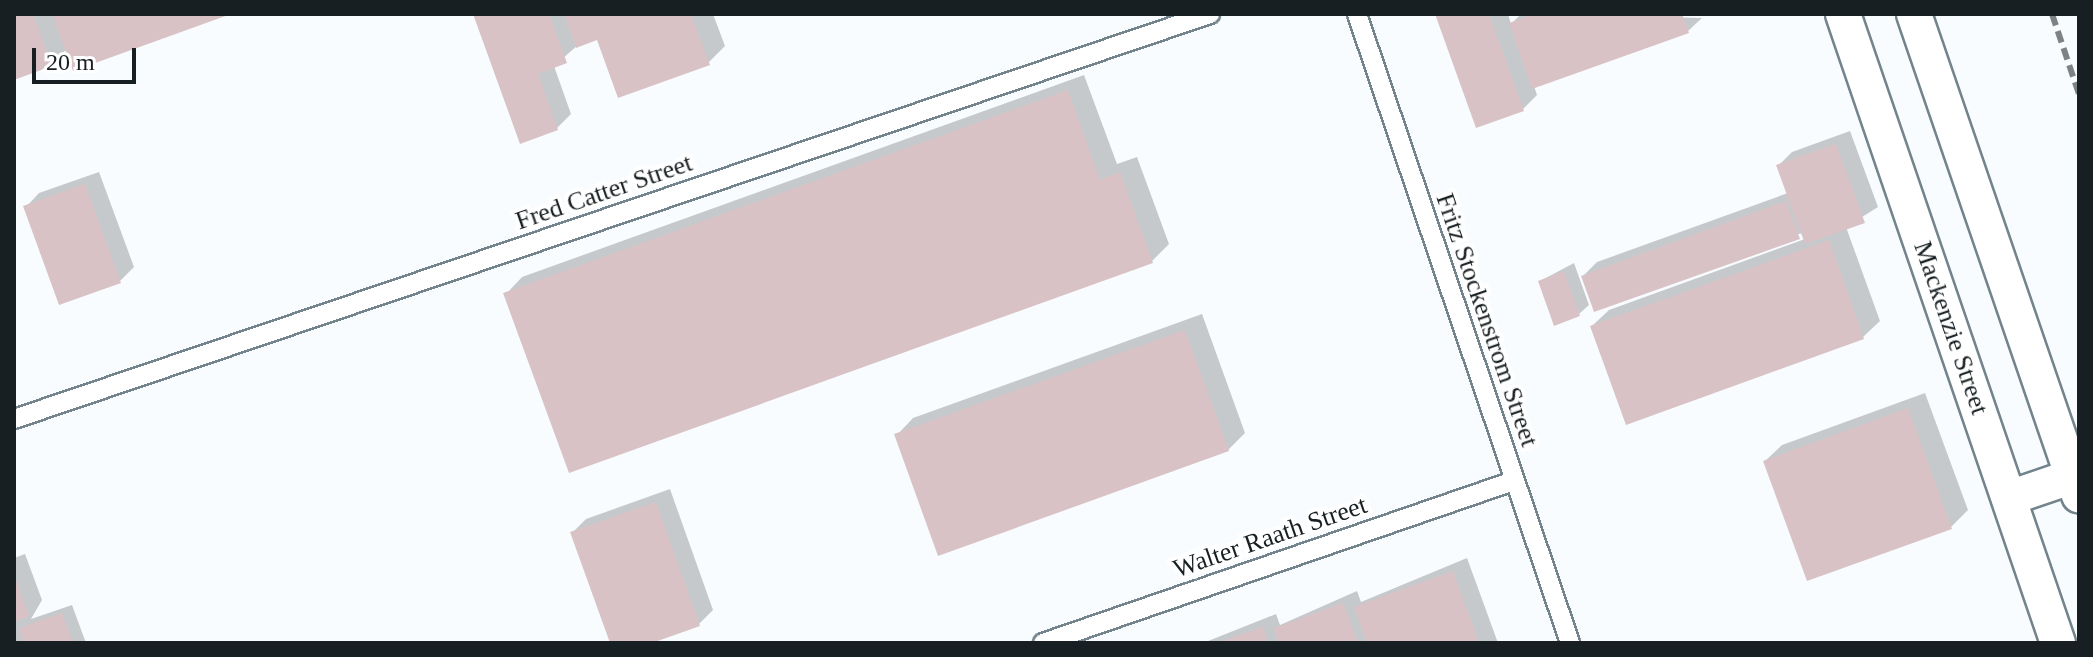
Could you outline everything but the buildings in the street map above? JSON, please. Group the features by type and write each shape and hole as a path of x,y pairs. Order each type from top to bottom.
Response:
{"street":[{"name":"Mackenzie Street","path":"1843,14 2058,643"},
{"path":"1914,14 2077,481 2009,498"}],"lane":[{"name":"Fred Catter Street","path":"14,419 1210,14"},
{"name":"Fritz Stockenstrom Street","path":"1357,14 1570,643"},
{"name":"Walter Raath Street","path":"1043,643 1513,481"}],"railway":[{"path":"2052,14 2079,94"}]}
